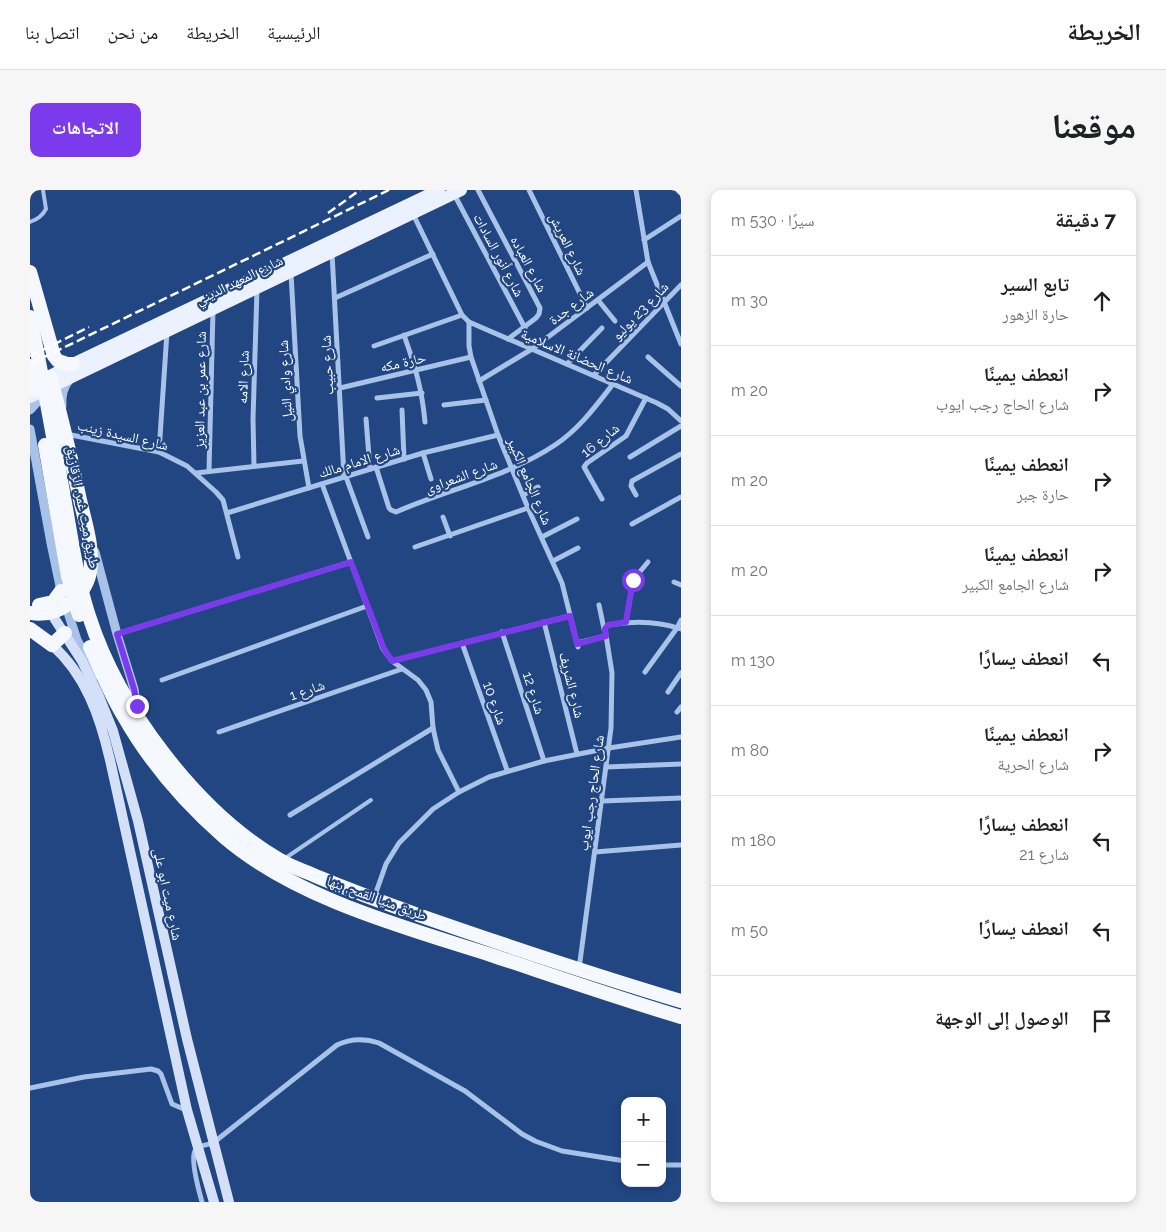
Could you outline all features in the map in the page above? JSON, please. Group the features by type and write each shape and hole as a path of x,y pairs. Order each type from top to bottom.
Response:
{"highway":[{"path":"30,272 54,356 58,361 67,364 73,370"},
{"path":"30,613 46,613 69,604 83,590 91,569 88,539 64,426 43,355 31,323"},
{"name":"طريق ميت غمر, الزقازيق","path":"31,323 84,598 100,646 125,696"},
{"name":"طريق ميت غمر, الزقازيق","path":"30,366 68,576 91,648 122,714"},
{"path":"30,604 45,605 56,599 61,591"},
{"path":"30,629 52,645 64,633"},
{"name":"طريق منيا القمح, بنها","path":"125,696 146,730 203,800 251,841 281,861 352,891 577,977 618,998 681,1017"},
{"name":"طريق منيا القمح, بنها","path":"122,714 173,787 223,836 279,875 345,906 445,940 577,977 623,983 681,1001"},
{"path":"345,906 352,891"},
{"path":"618,998 623,983"}],"main road":[{"name":"شارع المعهد الديني","path":"30,397 73,370 439,190"},
{"name":"شارع المعهد الديني","path":"30,388 168,332 457,192"},
{"name":"شارع ميت ابو على","path":"45,605 82,661 113,731 138,821 174,985 229,1202"},
{"name":"شارع ميت ابو على","path":"52,645 78,674 90,698 105,739 187,1110 214,1202"}],"street":[{"name":"شارع العباده","path":"478,190 540,308 536,318 508,340"},
{"name":"شارع العريش","path":"529,190 587,308"},
{"path":"636,190 648,262 663,303 681,343"},
{"name":"شارع أنور السادات","path":"457,192 525,328"},
{"path":"374,346 462,315 413,213"},
{"path":"644,240 681,216"},
{"name":"شارع حبيب","path":"332,252 345,477 368,538"},
{"path":"334,298 433,254"},
{"name":"شارع جدة","path":"479,381 532,349 648,262"},
{"name":"شارع وادي النيل","path":"291,272 298,419 303,460 309,488"},
{"name":"شارع 23 يوليو","path":"594,375 681,285"},
{"name":"شارع الامه","path":"254,466 253,419 257,288"},
{"path":"598,300 615,321"},
{"name":"شارع عمر بن عبد العزيز","path":"209,471 213,310"},
{"name":"شارع الحضانة الاسلامية","path":"462,315 469,322 508,340 646,398 668,410 681,421"},
{"name":"شارع الجامع الكبير","path":"469,322 469,346 479,381 498,435 528,508 562,582 578,645 605,634"},
{"path":"567,364 602,328"},
{"path":"159,452 168,332"},
{"path":"404,335 417,370 425,422"},
{"name":"حارة مكه","path":"340,388 471,357"},
{"path":"648,357 681,386"},
{"path":"73,370 61,397 63,433 117,634 134,689 138,716"},
{"name":"شارع الشعراوى","path":"373,468 389,508 396,512 512,469 556,445 596,406 613,384"},
{"path":"377,398 422,393"},
{"path":"30,410 40,399 51,396 61,397"},
{"name":"شارع 16","path":"602,498 585,471 585,465 626,436 646,398"},
{"path":"444,405 486,400"},
{"path":"402,410 404,459"},
{"path":"366,419 373,468"},
{"path":"630,457 681,426"},
{"path":"30,429 61,591 77,640 113,706 123,729 140,741"},
{"name":"شارع السيدة زينب","path":"63,433 159,452 178,460 196,473 220,496 225,505 238,557"},
{"name":"شارع الامام مالك","path":"227,513 423,453 498,435"},
{"path":"423,453 431,479"},
{"path":"636,495 631,486 632,481 681,454"},
{"path":"196,473 303,460"},
{"path":"322,484 384,649 392,661 418,680 426,690 431,702 433,728 438,750 459,792"},
{"path":"523,495 538,487"},
{"path":"632,524 681,497"},
{"path":"415,547 528,508"},
{"path":"443,517 450,536"},
{"path":"542,538 577,519"},
{"path":"553,561 578,548"},
{"path":"117,634 351,562"},
{"path":"626,622 633,580 648,562"},
{"path":"674,582 681,585"},
{"name":"شارع الحاج رجب ايوب","path":"577,977 602,801 613,691 610,655 600,605"},
{"path":"162,680 367,606"},
{"path":"392,661 570,616"},
{"path":"645,672 679,629 681,620"},
{"name":"شارع الشريف","path":"544,622 578,754"},
{"path":"605,634 608,625 626,622 679,629"},
{"name":"شارع 12","path":"502,632 544,761"},
{"name":"شارع 10","path":"462,643 507,770"},
{"name":"شارع 1","path":"219,732 402,669"},
{"path":"668,692 681,673"},
{"path":"678,712 681,707"},
{"path":"290,815 433,728"},
{"path":"374,899 386,864 399,843 434,810 459,792 488,777 507,770 544,761 608,748 681,738"},
{"path":"606,767 681,764"},
{"path":"602,801 681,798"},
{"path":"595,852 681,845"},
{"path":"202,1202 194,1161 195,1151 198,1147 213,1143 337,1045 353,1039 379,1043 465,1091 522,1134 535,1141 562,1151 621,1160"},
{"path":"30,1088 84,1077 151,1069 161,1074 172,1104 187,1110"},
{"path":"666,1165 681,1165"}],"lane":[{"path":"30,222 36,220 46,209 43,190"},
{"path":"281,861 371,800"}],"railway":[{"path":"328,213 360,190"},
{"path":"30,364 389,190"},
{"path":"30,356 89,327"}],"route":[{"path":"137,706 134,689 117,634 351,562 384,649 392,661 570,616 577,644 606,636 605,629 608,625 626,622 633,580"}]}
